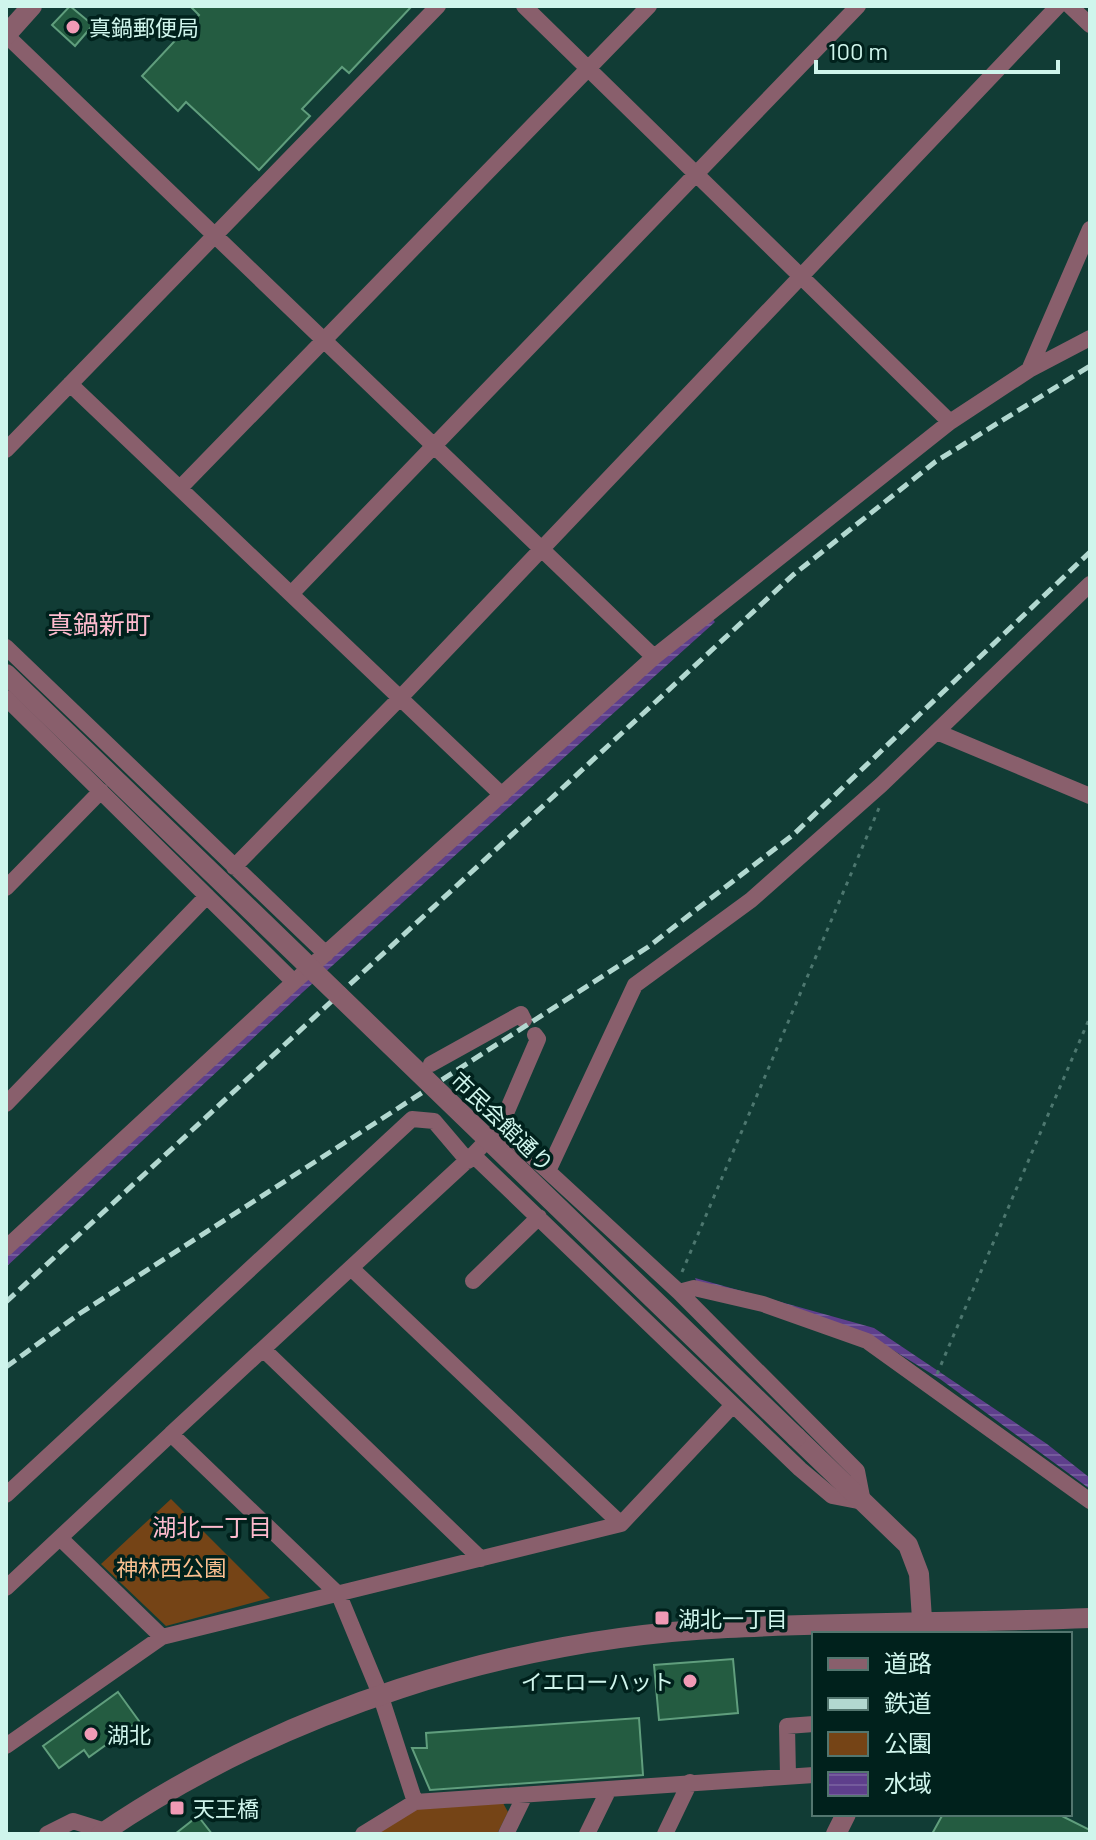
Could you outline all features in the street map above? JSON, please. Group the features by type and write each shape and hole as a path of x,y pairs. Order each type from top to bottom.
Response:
{"street":[{"path":"32,6 6,35 214,238 654,657"},
{"path":"6,450 438,6"},
{"path":"524,6 950,422"},
{"path":"180,488 649,6"},
{"path":"291,594 858,6"},
{"path":"234,867 400,698 539,548 1058,6"},
{"path":"1070,6 1090,25"},
{"path":"1029,370 1090,229"},
{"path":"6,1248 294,982 654,657 950,422 1029,370 1090,338"},
{"path":"70,384 502,795"},
{"path":"548,1171 635,985 751,900 886,781 1090,584"},
{"path":"6,647 326,954"},
{"name":"市民会館通り","path":"6,674 908,1545 919,1574 923,1629"},
{"path":"6,698 294,982"},
{"path":"937,732 1090,796"},
{"path":"6,888 101,791"},
{"path":"6,1104 207,896"},
{"path":"431,1064 521,1014 524,1020"},
{"path":"6,1588 471,1158 500,1127 538,1039 535,1035"},
{"path":"6,1495 412,1119 434,1121 832,1496 863,1502 857,1471 677,1290 500,1127"},
{"path":"473,1281 539,1217"},
{"path":"352,1269 621,1524"},
{"path":"677,1290 694,1288 763,1304 867,1341 1090,1501"},
{"path":"264,1350 481,1559"},
{"path":"6,1746 162,1637 621,1524 733,1405"},
{"path":"171,1434 339,1595 380,1694 415,1802"},
{"path":"60,1538 162,1637"},
{"path":"47,1834 73,1821 103,1833 197,1776 253,1748 380,1694 560,1650 725,1628 923,1629 1090,1618"},
{"path":"788,1776 787,1726 812,1724"},
{"path":"363,1834 415,1802 812,1775"},
{"path":"665,1834 690,1782"},
{"path":"587,1834 609,1789"},
{"path":"506,1834 525,1795"},
{"path":"836,1834 845,1816"}],"path":[{"path":"677,1290 878,815 886,781"},
{"path":"931,1388 1090,1017"}],"green space":[{"name":"神林西公園","path":"171,1499 270,1598 166,1626 101,1564"},
{"path":"503,1803 508,1812 497,1834 377,1834 416,1809"}],"water":[{"path":"710,616 715,622 303,992 6,1267 6,1254 297,985"},
{"path":"695,1278 874,1328 1047,1444 1090,1478 1090,1489 940,1379 870,1336 699,1287"}],"building":[{"path":"70,6 93,25 75,46 52,25"},
{"path":"190,6 412,6 349,73 342,67 302,109 310,116 259,170 186,102 178,111 142,76 199,15"},
{"path":"733,1659 738,1713 659,1720 654,1665"},
{"path":"118,1692 139,1721 89,1757 84,1750 59,1768 43,1746"},
{"path":"639,1718 643,1775 430,1790 412,1748 427,1748 426,1733"},
{"path":"198,1816 212,1834 175,1834"},
{"path":"942,1816 1062,1816 1090,1830 1090,1834 932,1834"}],"railway":[{"path":"6,1302 793,575 935,462 1090,366"},
{"path":"6,1367 79,1314 648,947 794,834 1090,552"}],"place":[{"name":"真鍋郵便局","path":"73,27"},
{"name":"湖北一丁目","path":"662,1618"},
{"name":"イエローハット","path":"690,1681"},
{"name":"湖北","path":"91,1734"},
{"name":"天王橋","path":"177,1808"}],"district":[{"name":"真鍋新町","path":"99,623"},
{"name":"湖北一丁目","path":"212,1526"}]}
